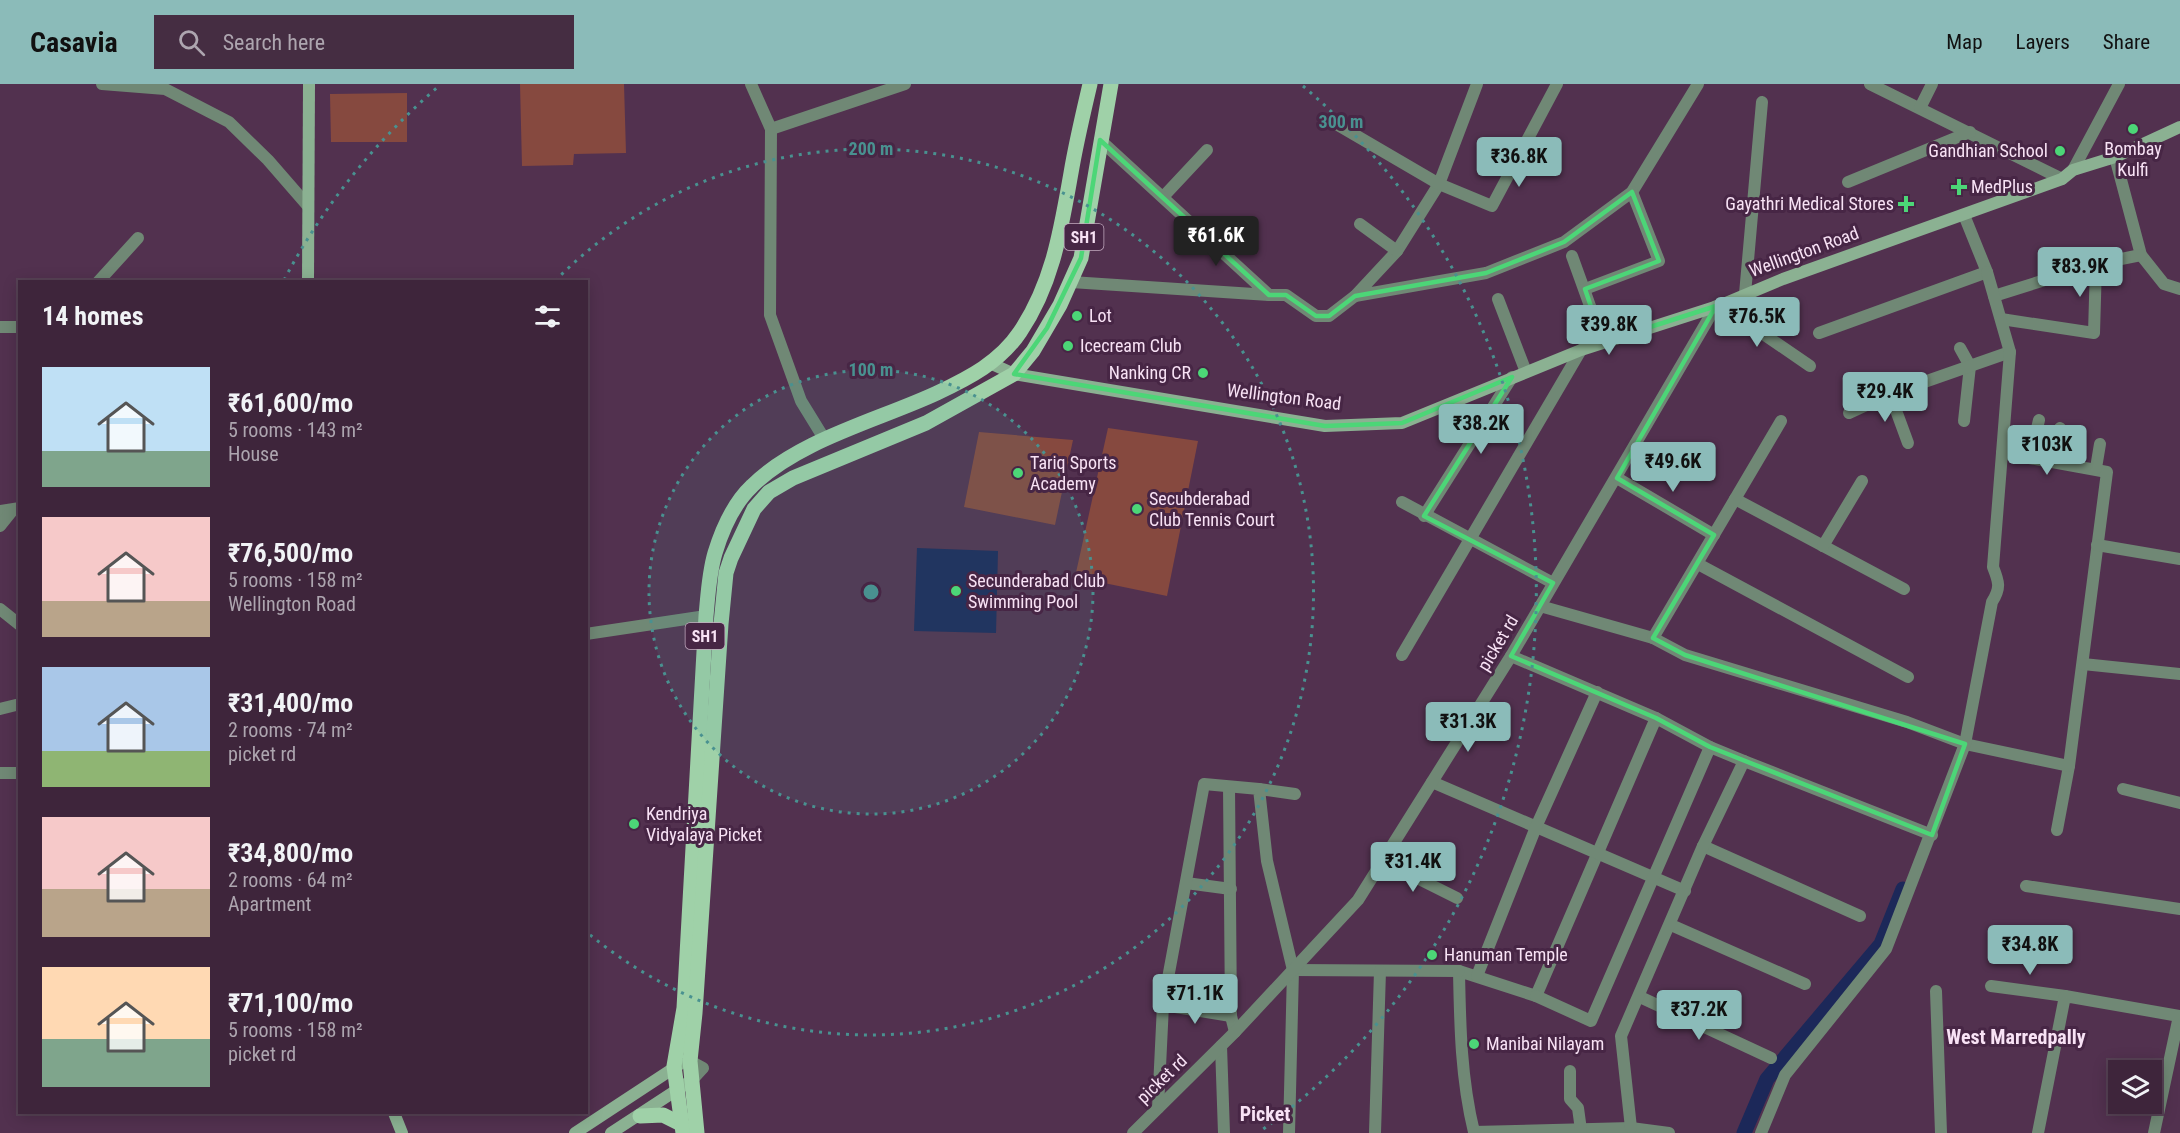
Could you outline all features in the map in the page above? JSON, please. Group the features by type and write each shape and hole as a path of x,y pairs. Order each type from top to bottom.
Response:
{"main road":[{"path":"308,280 309,84"},
{"name":"SH1","path":"682,1129 674,1066 684,1008 706,616 714,555 735,508 751,486 778,464 825,440 923,399 992,363 1020,333 1041,294 1055,258 1090,84"},
{"name":"SH1","path":"697,1133 690,1061 721,624 726,573 739,539 754,509 769,492 793,478 926,423 1014,374 1047,328 1081,258 1111,84"},
{"name":"Wellington Road","path":"992,363 1014,374 1325,426 1402,423 1581,350 1719,306 1745,294 2062,179 2073,170 2115,156 2180,127"},
{"path":"575,1133 674,1066 690,1061"},
{"path":"611,1133 692,1080"},
{"path":"394,1114 402,1133"},
{"path":"640,1116 663,1115 682,1129"}],"street":[{"path":"102,84 165,86 229,122 268,160 308,206"},
{"path":"752,84 771,129 770,315 801,401 825,440"},
{"path":"771,129 905,84"},
{"path":"1071,282 1286,295 1316,316 1329,316 1355,296 1397,252 1439,184 1477,84"},
{"path":"1338,126 1439,184 1492,206 1557,84"},
{"path":"1355,296 1486,273 1564,242 1632,192 1698,84"},
{"path":"1870,84 2062,179"},
{"path":"1920,108 1932,84"},
{"path":"2073,170 2116,85"},
{"path":"1745,294 1762,102"},
{"path":"1848,182 1970,132"},
{"path":"1100,140 1269,295"},
{"path":"1163,197 1207,150"},
{"path":"2115,156 2141,255 2164,284 2180,290"},
{"path":"1586,289 1659,261 1632,192"},
{"path":"1761,1133 1785,1075 1886,949 1926,832 1965,744 1992,602 1999,592 1998,578 1993,567 2010,352 1988,272 1964,216"},
{"path":"1360,224 1397,252"},
{"path":"100,280 138,238"},
{"path":"1994,296 2096,264 2141,255"},
{"path":"1572,256 1586,289 1603,342"},
{"path":"2001,320 2094,333 2096,264"},
{"path":"1819,333 1988,272"},
{"path":"1498,299 1526,372"},
{"path":"1719,306 1810,366"},
{"name":"picket rd","path":"1132,1133 1235,1032 1358,900 1511,656 1719,306"},
{"path":"0,327 18,327"},
{"path":"1959,348 1970,366 1964,421"},
{"path":"1402,655 1581,350"},
{"path":"1849,413 1890,394 2010,352"},
{"path":"1424,516 1512,377"},
{"path":"1890,394 1908,443"},
{"path":"2030,458 2039,420"},
{"path":"1653,638 1780,421"},
{"path":"2052,462 2060,428"},
{"path":"2096,468 2100,444"},
{"path":"2002,453 2096,468 2107,472 2083,664 2057,830"},
{"path":"1617,478 1714,535"},
{"path":"1822,546 1862,481"},
{"path":"1735,500 1904,589"},
{"path":"1402,502 1424,516 1553,583"},
{"path":"0,526 11,510"},
{"path":"2097,545 2180,559"},
{"path":"1698,564 1908,677"},
{"path":"1540,606 1653,638 1685,655 1907,722 1965,744 2068,771"},
{"path":"0,609 18,623"},
{"path":"588,634 706,616"},
{"path":"1511,656 1656,718 1710,747 1926,832"},
{"path":"2083,664 2180,674"},
{"path":"1477,976 1536,827 1597,692"},
{"path":"0,709 18,704"},
{"path":"1536,996 1656,718"},
{"path":"1293,970 1459,972 1536,996 1591,1021 1710,747"},
{"path":"1631,1128 1621,1036 1640,997 1703,846 1744,761"},
{"path":"0,773 18,773"},
{"path":"1432,782 1685,891"},
{"path":"1158,1108 1163,1005 1204,784 1295,794"},
{"path":"1229,787 1231,1016 1235,1032"},
{"path":"1259,789 1267,861 1293,970 1289,1133"},
{"path":"2123,789 2180,803"},
{"path":"1703,846 1860,915"},
{"path":"1383,861 1457,898"},
{"path":"1186,883 1231,889"},
{"path":"2026,886 2180,909"},
{"path":"1671,925 1805,984"},
{"path":"1374,1133 1380,970"},
{"path":"1459,972 1460,1052 1473,1133 1631,1128 1669,1133"},
{"path":"1991,986 2180,1015 2154,1133"},
{"path":"1936,991 1941,1133"},
{"path":"2038,1133 2065,996"},
{"path":"1640,997 1771,1058"},
{"path":"1163,1005 1231,1016"},
{"path":"1221,1046 1224,1133"},
{"path":"1570,1071 1570,1099 1578,1108 1581,1130"}],"highlighted area":[{"path":"1100,140 1269,295 1286,295 1316,316 1329,316 1355,296 1486,273 1564,242 1632,192 1659,261 1585,289 1603,342 1716,306 1617,478 1714,535 1653,638 1685,655 1965,744 1932,835 1710,747 1656,718 1511,656 1553,583 1424,516 1512,377 1402,423 1325,426 1014,374 1047,328 1081,258"}],"shaded area":[{"path":"520,84 624,84 626,153 574,154 573,165 522,166"},
{"path":"407,93 407,142 331,142 330,94"},
{"name":"Secubderabad Club Tennis Court","path":"1108,428 1198,441 1167,596 1075,577"},
{"name":"Tariq Sports Academy","path":"979,432 1073,440 1055,525 964,507"}],"water":[{"name":"Secunderabad Club Swimming Pool","path":"917,548 998,551 996,633 914,631"}],"waterway":[{"path":"1744,1133 1767,1079 1881,944 1903,889"}],"place":[{"name":"Bombay Kulfi","path":"2133,129"},
{"name":"Gandhian School","path":"2060,151"},
{"name":"MedPlus","path":"1959,187"},
{"name":"Gayathri Medical Stores","path":"1906,204"},
{"name":"Lot","path":"1077,316"},
{"name":"Icecream Club","path":"1068,346"},
{"name":"Nanking CR","path":"1203,373"},
{"name":"Tariq Sports Academy","path":"1018,473"},
{"name":"Secubderabad Club Tennis Court","path":"1137,509"},
{"name":"Secunderabad Club Swimming Pool","path":"956,591"},
{"name":"Kendriya Vidyalaya Picket","path":"634,824"},
{"name":"Hanuman Temple","path":"1432,955"},
{"name":"Manibai Nilayam","path":"1474,1044"}],"district":[{"name":"West Marredpally","path":"2016,1037"},
{"name":"Picket","path":"1265,1114"}]}
